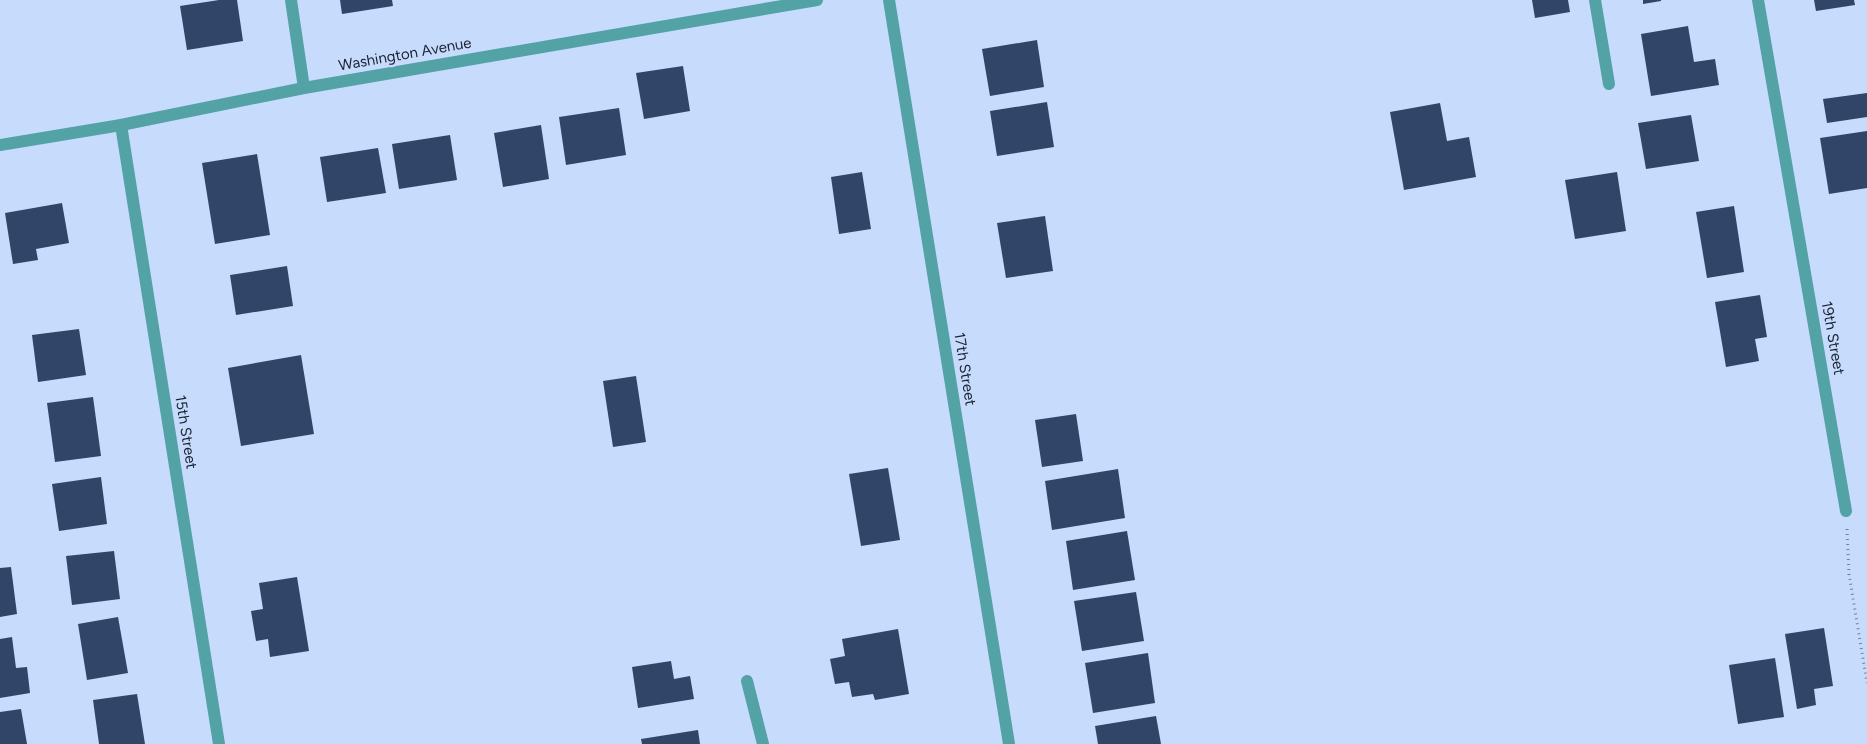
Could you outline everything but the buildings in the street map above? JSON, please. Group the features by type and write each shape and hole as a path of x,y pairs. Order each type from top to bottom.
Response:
{"street":[{"path":"291,0 304,88"},
{"name":"Washington Avenue","path":"0,145 121,125 304,88 817,0"},
{"name":"17th Street","path":"890,0 1009,744"},
{"path":"1595,0 1609,84"},
{"name":"19th Street","path":"1758,0 1846,511"},
{"name":"15th Street","path":"121,125 219,744"},
{"path":"747,681 763,744"}],"path":[{"path":"1846,511 1849,574 1867,683"}]}
